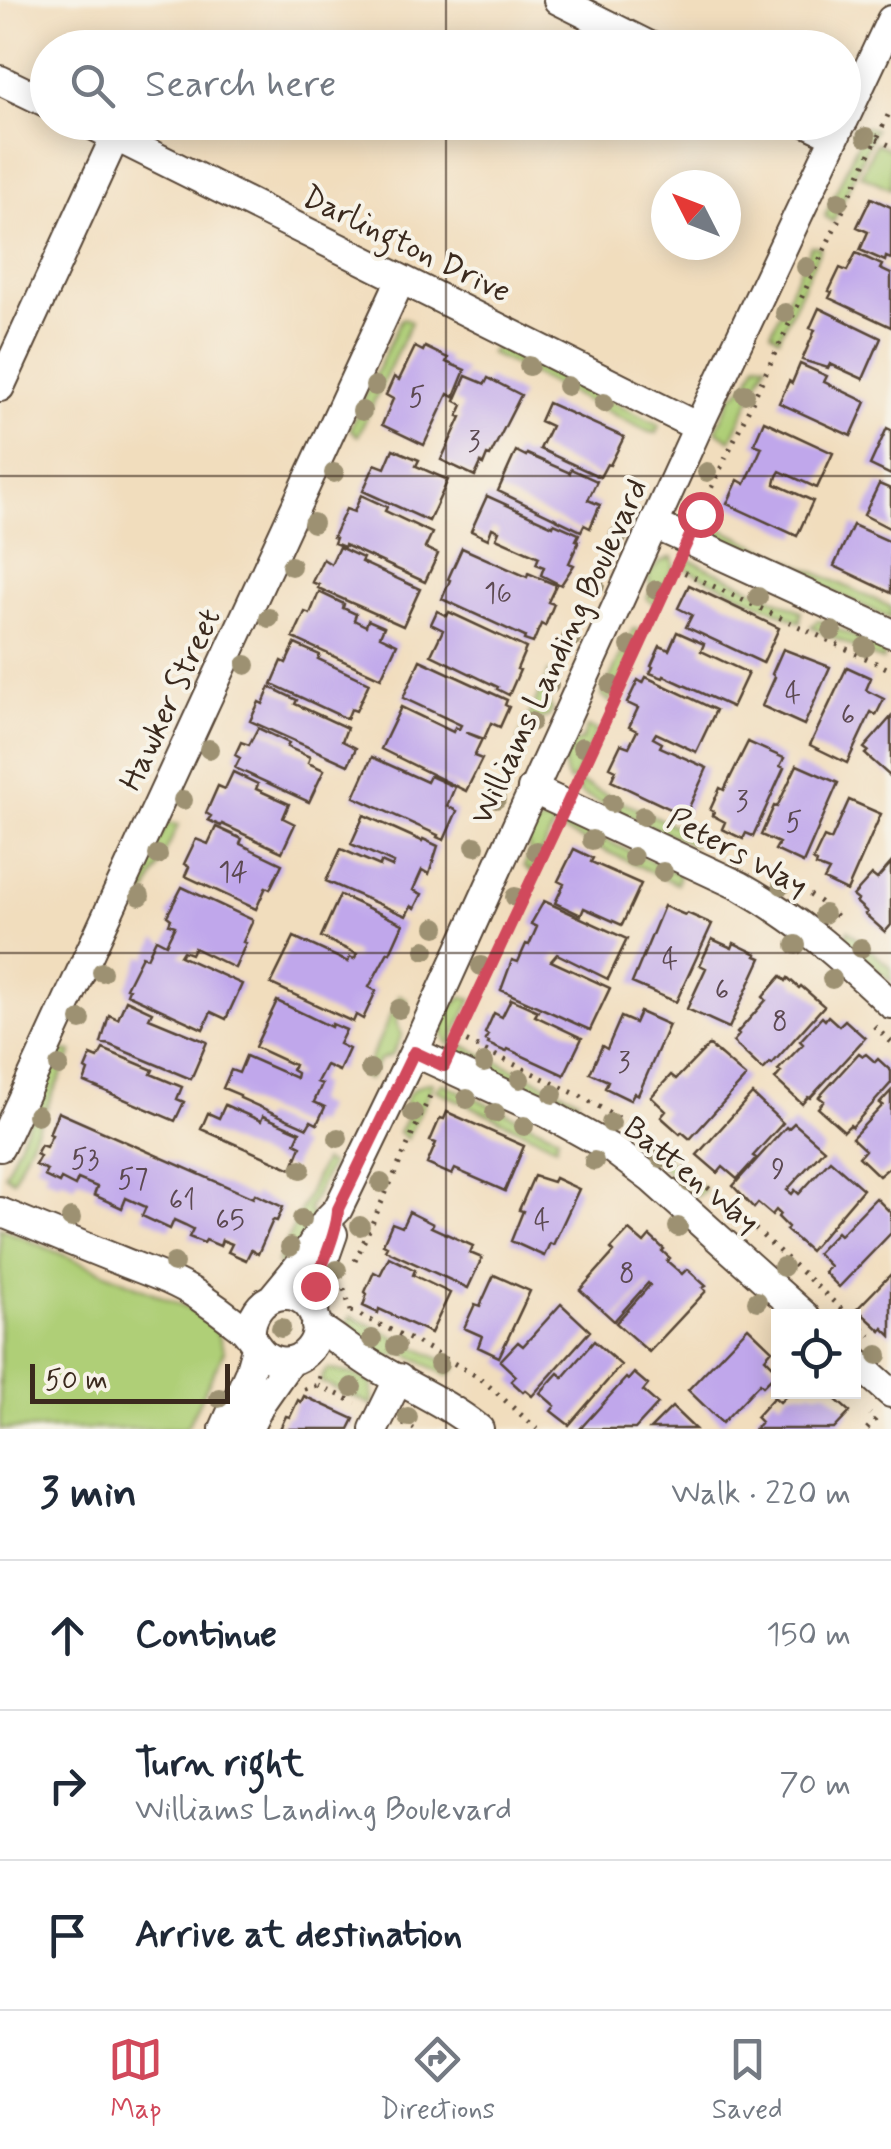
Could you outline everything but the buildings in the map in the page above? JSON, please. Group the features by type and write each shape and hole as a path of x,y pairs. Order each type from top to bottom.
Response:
{"street":[{"path":"558,0 618,30"},
{"name":"Williams Landing Boulevard","path":"861,82 891,20"},
{"path":"0,80 30,95"},
{"path":"0,387 114,140"},
{"name":"Darlington Drive","path":"121,140 698,427"},
{"name":"Williams Landing Boulevard","path":"269,1299 301,1263 326,1221 338,1209 833,140"},
{"name":"Hawker Street","path":"0,1147 401,280"},
{"path":"655,525 891,633"},
{"name":"Peters Way","path":"532,789 773,904 828,946 891,1004"},
{"name":"Batten Way","path":"414,1052 547,1113 612,1148 652,1178 798,1309"},
{"name":"Williams Landing Boulevard","path":"248,1429 262,1401 314,1343 315,1286 338,1223 338,1209"},
{"path":"0,1212 180,1285 238,1300 294,1297 306,1304 314,1343"},
{"path":"180,1285 275,1360 314,1343 387,1372 458,1412 479,1429"},
{"path":"224,1429 248,1373 254,1342 253,1316 269,1299"},
{"path":"861,1366 891,1394"},
{"path":"374,1429 387,1372"}],"path":[{"path":"351,1268 891,109"},
{"path":"877,139 891,146"},
{"path":"676,568 891,670"},
{"path":"864,1018 891,1042"},
{"path":"343,1286 350,1311 480,1378 537,1429"},
{"path":"292,1393 318,1385 314,1343 350,1311"},
{"path":"866,1410 876,1419 866,1429"}],"green space":[{"path":"865,127 875,129 833,222 825,216"},
{"path":"876,143 891,150 891,189 861,175"},
{"path":"811,246 821,247 779,338 771,332"},
{"path":"404,318 411,322 358,436 350,429"},
{"path":"497,345 659,425 656,433 490,353"},
{"path":"757,362 767,363 731,440 716,430 732,396 747,384"},
{"path":"701,520 891,607 891,619 700,528"},
{"path":"672,557 674,566 655,605 647,599 651,589 648,575 660,562"},
{"path":"686,558 801,611 800,622 680,566"},
{"path":"818,620 885,651 883,661 811,627"},
{"path":"633,629 643,631 610,702 602,695"},
{"path":"549,672 556,677 546,696 552,710 549,716 536,721 526,743 518,741"},
{"path":"587,727 597,730 569,782 564,754 570,745 582,740"},
{"path":"579,782 697,836 693,845 584,795 578,791"},
{"path":"554,820 531,872 524,866 530,851 529,833 541,823"},
{"path":"564,821 679,874 677,884 558,829"},
{"path":"167,823 178,825 138,912 130,904"},
{"path":"848,930 891,968 891,982 844,939"},
{"path":"400,995 407,1000 396,1022 402,1035 392,1055 379,1060 369,1080 362,1077"},
{"path":"462,997 472,999 449,1046 443,1031 444,1016"},
{"path":"458,1043 578,1099 571,1107 462,1057 456,1053"},
{"path":"61,1051 72,1052 13,1180 5,1174"},
{"path":"432,1082 407,1139 399,1132 408,1116 407,1098 414,1089"},
{"path":"442,1083 558,1136 556,1146 436,1090"},
{"path":"643,1139 705,1190 697,1196 641,1149"},
{"path":"323,1161 330,1165 309,1209 314,1222 286,1266 277,1263"},
{"path":"0,1228 220,1325 217,1333 224,1351 186,1429 0,1429"},
{"path":"351,1316 457,1367 448,1376 403,1352 384,1355 344,1330"},
{"path":"328,1369 372,1383 372,1405 321,1382"}],"route":[{"path":"315,1286 338,1223 338,1209 414,1052 444,1066 700,514"}]}
